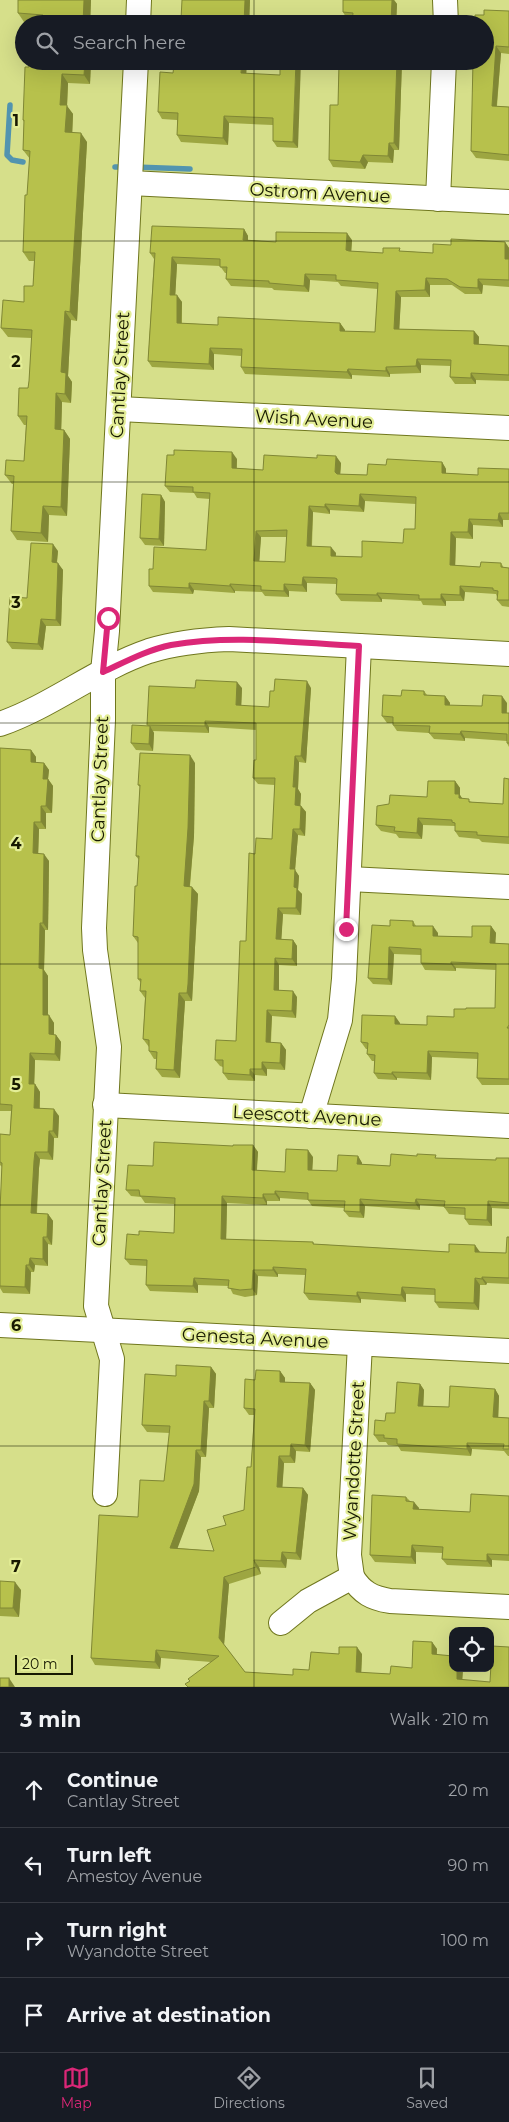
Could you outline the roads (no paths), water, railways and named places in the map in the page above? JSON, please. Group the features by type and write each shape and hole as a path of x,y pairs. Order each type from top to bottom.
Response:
{"street":[{"path":"138,15 139,0"},
{"path":"445,0 446,15"},
{"name":"Cantlay Street","path":"105,1494 112,1359 96,1306 109,1047 96,958 94,928 103,720 103,672 107,631 136,70"},
{"path":"438,199 444,70"},
{"name":"Ostrom Avenue","path":"130,183 509,202"},
{"name":"Wish Avenue","path":"119,409 509,428"},
{"path":"0,724 21,716 103,672 148,652 170,645 214,640 509,654"},
{"path":"311,1116 340,1020 344,979 359,646"},
{"path":"349,879 509,887"},
{"name":"Leescott Avenue","path":"105,1105 509,1126"},
{"name":"Genesta Avenue","path":"0,1325 509,1351"},
{"name":"Wyandotte Street","path":"352,1578 349,1555 360,1344"},
{"path":"281,1623 308,1601 352,1578 359,1588 377,1599 509,1607"}],"waterway":[{"path":"10,105 7,155 12,160 23,162"},
{"path":"115,167 126,167"},
{"path":"135,167 190,169"}]}
